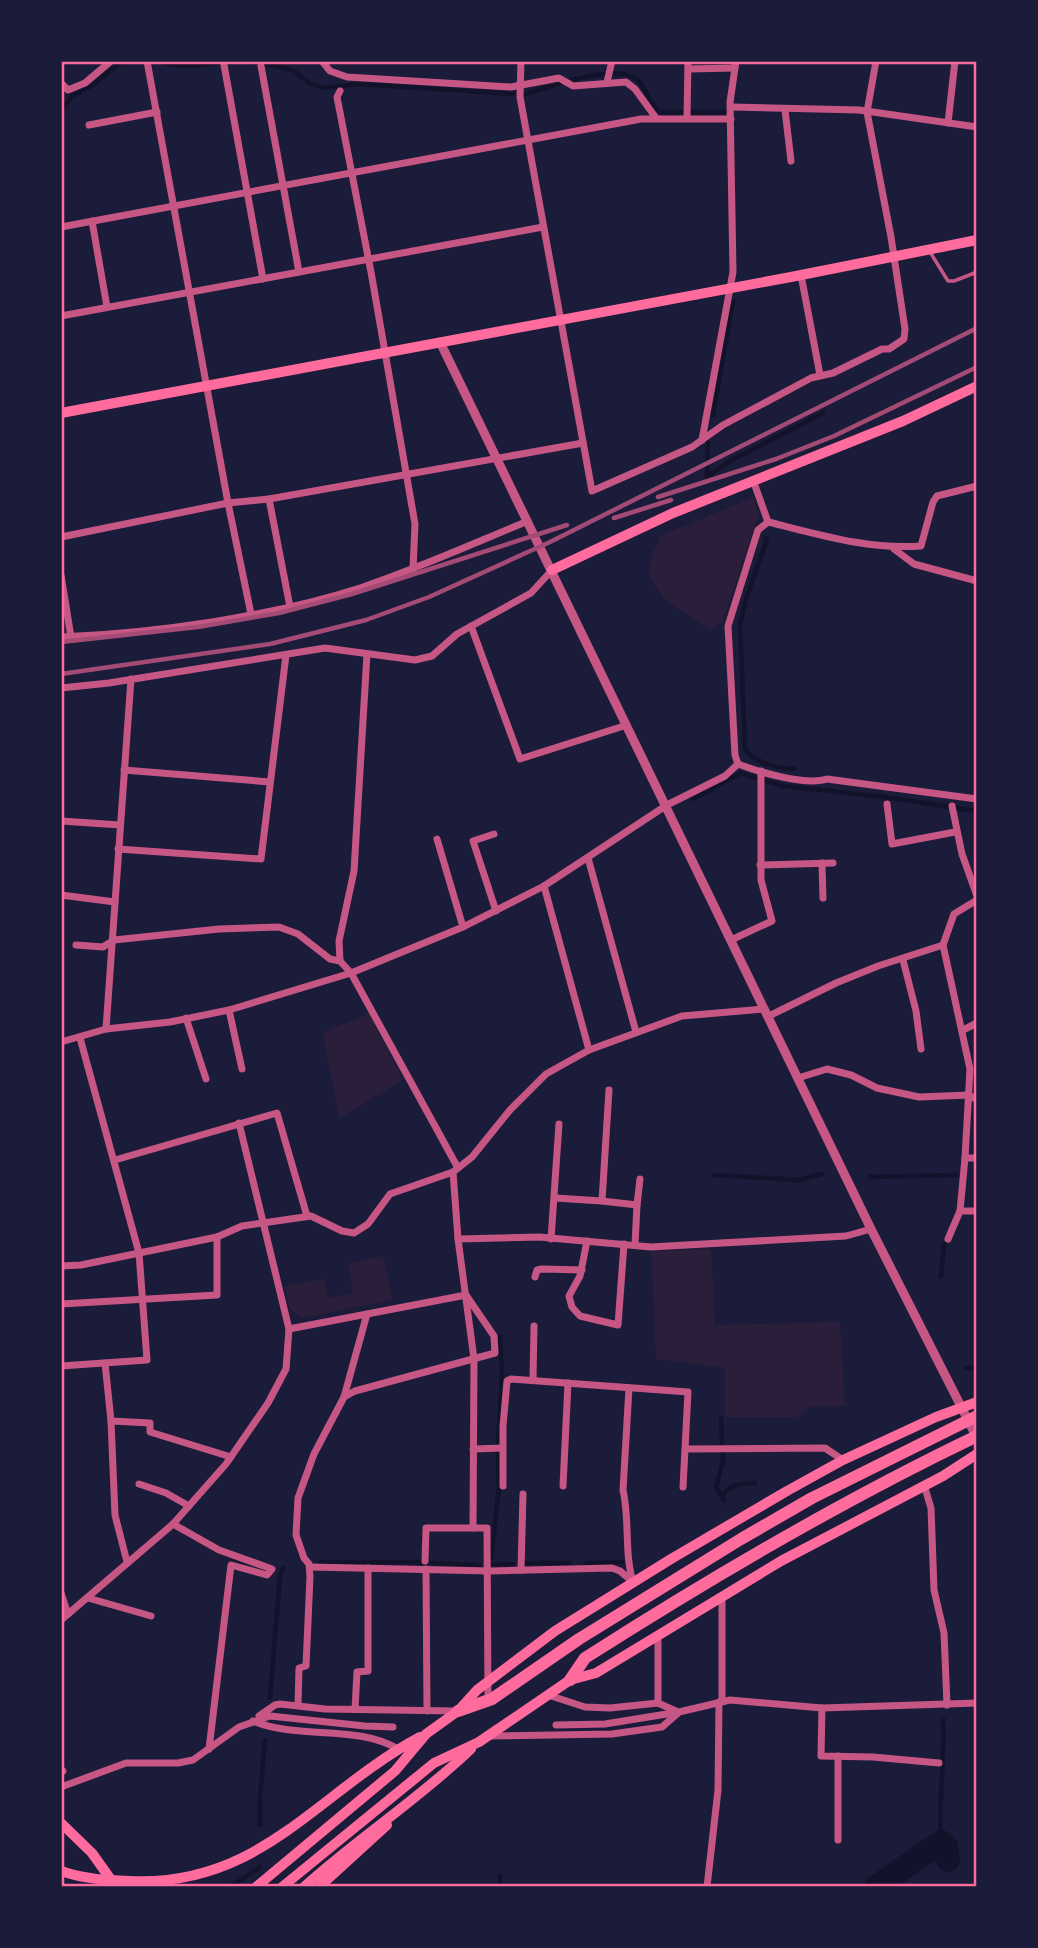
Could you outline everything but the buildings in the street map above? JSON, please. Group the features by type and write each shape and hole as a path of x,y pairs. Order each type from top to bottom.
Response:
{"highway":[{"path":"458,1711 488,1700 668,1583 812,1499 977,1416"},
{"path":"570,1680 585,1658 677,1600 821,1515 977,1437"}],"main road":[{"path":"61,412 930,251 977,240"},
{"path":"552,570 673,513 903,421 977,386"},
{"path":"61,1871 93,1879 163,1884 208,1872 259,1850 296,1826 398,1749 426,1734 458,1711 487,1683 555,1631 633,1582 843,1460 936,1417 977,1402"},
{"path":"282,1887 434,1763 483,1739 570,1680 596,1673 792,1555 943,1476 977,1454"},
{"path":"256,1887 395,1771 426,1734"},
{"path":"304,1887 345,1851 443,1776 483,1739"},
{"path":"319,1887 379,1835 398,1812"},
{"path":"61,1823 99,1862 115,1887"}],"street":[{"path":"61,83 68,90 85,83 111,61"},
{"path":"148,61 251,614"},
{"path":"322,61 330,71 347,77 519,87 559,78 573,86 608,77 630,84 656,118"},
{"path":"521,61 519,87 592,491 702,440 723,425 820,375 833,373 882,349 889,349 904,338 894,257 867,111 876,61"},
{"path":"608,77 612,61"},
{"path":"948,123 955,61"},
{"path":"224,65 263,279"},
{"path":"688,114 688,65 735,65 731,107 733,272 702,440"},
{"path":"261,66 299,272"},
{"path":"340,91 337,97 415,524 412,569"},
{"path":"731,107 867,111 977,127"},
{"path":"785,110 791,161"},
{"path":"89,125 157,112"},
{"path":"61,227 656,118 688,114 731,119"},
{"path":"92,221 107,307"},
{"path":"61,316 543,228"},
{"path":"801,275 820,375"},
{"path":"440,342 871,1229 977,1437"},
{"path":"61,537 229,503 269,499 583,443"},
{"path":"752,480 768,522"},
{"path":"768,522 841,540 893,548 921,547 937,496 977,486"},
{"path":"269,499 290,607"},
{"path":"61,638 290,607 412,569 528,521"},
{"path":"738,764 728,626 758,530 768,522"},
{"path":"893,548 914,564 977,581"},
{"path":"61,688 325,648 415,660 432,656 457,634 531,593 552,570"},
{"path":"61,575 71,637"},
{"path":"471,626 520,759 627,725"},
{"path":"340,961 339,941 354,871 367,654"},
{"path":"118,849 261,859 286,655"},
{"path":"106,1029 131,679"},
{"path":"738,764 785,779 827,779 977,799"},
{"path":"61,1042 106,1029 229,1010 351,973 463,927 544,886 667,805 725,776 738,764"},
{"path":"124,770 270,782"},
{"path":"731,940 772,921 761,880 761,771"},
{"path":"887,804 892,844 956,832"},
{"path":"948,1239 960,1211 973,1097 973,1068 943,945 954,914 977,898 956,832 952,806"},
{"path":"61,821 120,825"},
{"path":"494,834 473,841 496,911"},
{"path":"437,839 463,927"},
{"path":"588,858 636,1032"},
{"path":"822,863 823,898"},
{"path":"760,864 833,863"},
{"path":"544,886 589,1050"},
{"path":"61,895 115,902"},
{"path":"76,945 103,947 114,940 219,929 279,928 298,934 330,959 340,961 351,973 455,1170 458,1239 474,1359 472,1528"},
{"path":"61,1266 139,1254 217,1237 242,1226 307,1216 341,1231 354,1233 368,1224 390,1194 455,1170 472,1157 510,1110 546,1074 589,1050 682,1016 767,1013 878,966 943,945"},
{"path":"903,960 916,1011 920,1049"},
{"path":"229,1010 242,1069"},
{"path":"186,1018 206,1079"},
{"path":"962,1030 977,1023"},
{"path":"61,1366 147,1360 139,1254 80,1038"},
{"path":"798,1078 827,1069 850,1075 877,1088 919,1097 973,1097"},
{"path":"602,1201 609,1090"},
{"path":"115,1160 276,1113 307,1216"},
{"path":"61,1620 173,1524 232,1457 268,1403 286,1369 289,1329 239,1123"},
{"path":"551,1238 559,1124"},
{"path":"965,1158 977,1157"},
{"path":"635,1245 640,1178"},
{"path":"555,1198 637,1205"},
{"path":"960,1211 977,1211"},
{"path":"458,1239 551,1238 681,1246 846,1236 871,1229"},
{"path":"61,1304 217,1295 217,1237"},
{"path":"587,1241 582,1270 569,1294 572,1307 582,1317 618,1325 624,1244"},
{"path":"535,1277 537,1270 542,1269 582,1270"},
{"path":"289,1329 466,1295"},
{"path":"344,1397 355,1391 495,1353 494,1336 466,1295"},
{"path":"298,1705 299,1668 306,1666 310,1567 296,1535 298,1498 314,1454 344,1397 367,1314"},
{"path":"533,1380 534,1326"},
{"path":"105,1363 111,1421 115,1515 127,1562"},
{"path":"503,1486 504,1398 507,1381 533,1380 688,1392 683,1487"},
{"path":"563,1486 568,1384"},
{"path":"629,1388 623,1490 626,1503 628,1564 633,1582"},
{"path":"111,1421 150,1423 150,1432 232,1457"},
{"path":"473,1449 503,1448"},
{"path":"685,1449 825,1448 843,1460"},
{"path":"139,1484 166,1493 189,1506"},
{"path":"924,1485 931,1508 934,1590 944,1633 947,1705"},
{"path":"520,1570 523,1494"},
{"path":"173,1524 219,1550 272,1569 267,1575 231,1565 208,1750"},
{"path":"427,1711 426,1528 487,1528 488,1700"},
{"path":"310,1567 426,1565 486,1571 612,1568 633,1582"},
{"path":"355,1709 356,1672 368,1671 368,1568"},
{"path":"61,1593 68,1614"},
{"path":"707,1887 718,1790 722,1596"},
{"path":"88,1598 151,1616"},
{"path":"657,1635 658,1703"},
{"path":"548,1695 585,1707 610,1708 658,1703 679,1712"},
{"path":"556,1725 605,1724 679,1712 720,1701 822,1708 977,1703"},
{"path":"61,1787 120,1765 192,1760 275,1705 458,1711"},
{"path":"822,1708 821,1756 939,1763"},
{"path":"483,1739 612,1734 662,1727 679,1712"},
{"path":"253,1721 275,1716 393,1727"},
{"path":"253,1721 271,1728 381,1739 398,1749"},
{"path":"838,1756 838,1840"}],"lane":[{"path":"930,251 948,281 977,272"}],"shaded area":[{"path":"753,497 759,514 722,623 711,629 666,601 648,574 651,571 651,557 660,536"},
{"path":"369,1013 403,1080 339,1118 323,1033"},
{"path":"711,1249 715,1325 840,1322 845,1406 808,1407 798,1417 725,1417 725,1368 656,1359 651,1251"},
{"path":"384,1256 392,1300 303,1318 290,1310 285,1286 324,1279 328,1298 353,1294 348,1263"}],"waterway":[{"path":"61,112 72,96 93,85 122,61"},
{"path":"160,61 186,66 229,61"},
{"path":"249,61 293,70 310,84 325,88 358,84 514,94"},
{"path":"571,80 618,73 635,78 660,112 725,112"},
{"path":"526,94 559,84"},
{"path":"713,415 733,301"},
{"path":"707,477 728,462 823,413"},
{"path":"707,476 708,442"},
{"path":"765,538 767,539 740,624 745,749 754,758 767,764 794,769"},
{"path":"693,799 741,773 755,778"},
{"path":"766,781 784,786 977,811"},
{"path":"714,1175 798,1180 822,1174"},
{"path":"870,1177 956,1175"},
{"path":"941,1276 944,1244"},
{"path":"498,1444 502,1375 500,1337"},
{"path":"967,1368 977,1368"},
{"path":"721,1418 723,1461 716,1487 722,1497"},
{"path":"491,1559 499,1488 498,1453"},
{"path":"724,1501 722,1497 732,1487 755,1483"},
{"path":"321,1562 421,1562"},
{"path":"586,1563 622,1562"},
{"path":"432,1563 479,1565"},
{"path":"527,1563 570,1563"},
{"path":"493,1564 513,1564"},
{"path":"270,1698 280,1576 283,1568"},
{"path":"941,1842 943,1719"},
{"path":"260,1825 265,1740"},
{"path":"876,1887 941,1842 946,1846 948,1860"},
{"path":"230,1887 260,1867"},
{"path":"500,1876 500,1887"}],"railway":[{"path":"61,674 270,644 366,620 429,597 550,542 977,328"},
{"path":"658,497 776,459 834,436 977,367"},
{"path":"614,518 671,500"},
{"path":"61,642 198,627 279,613 352,594 567,525"}]}
